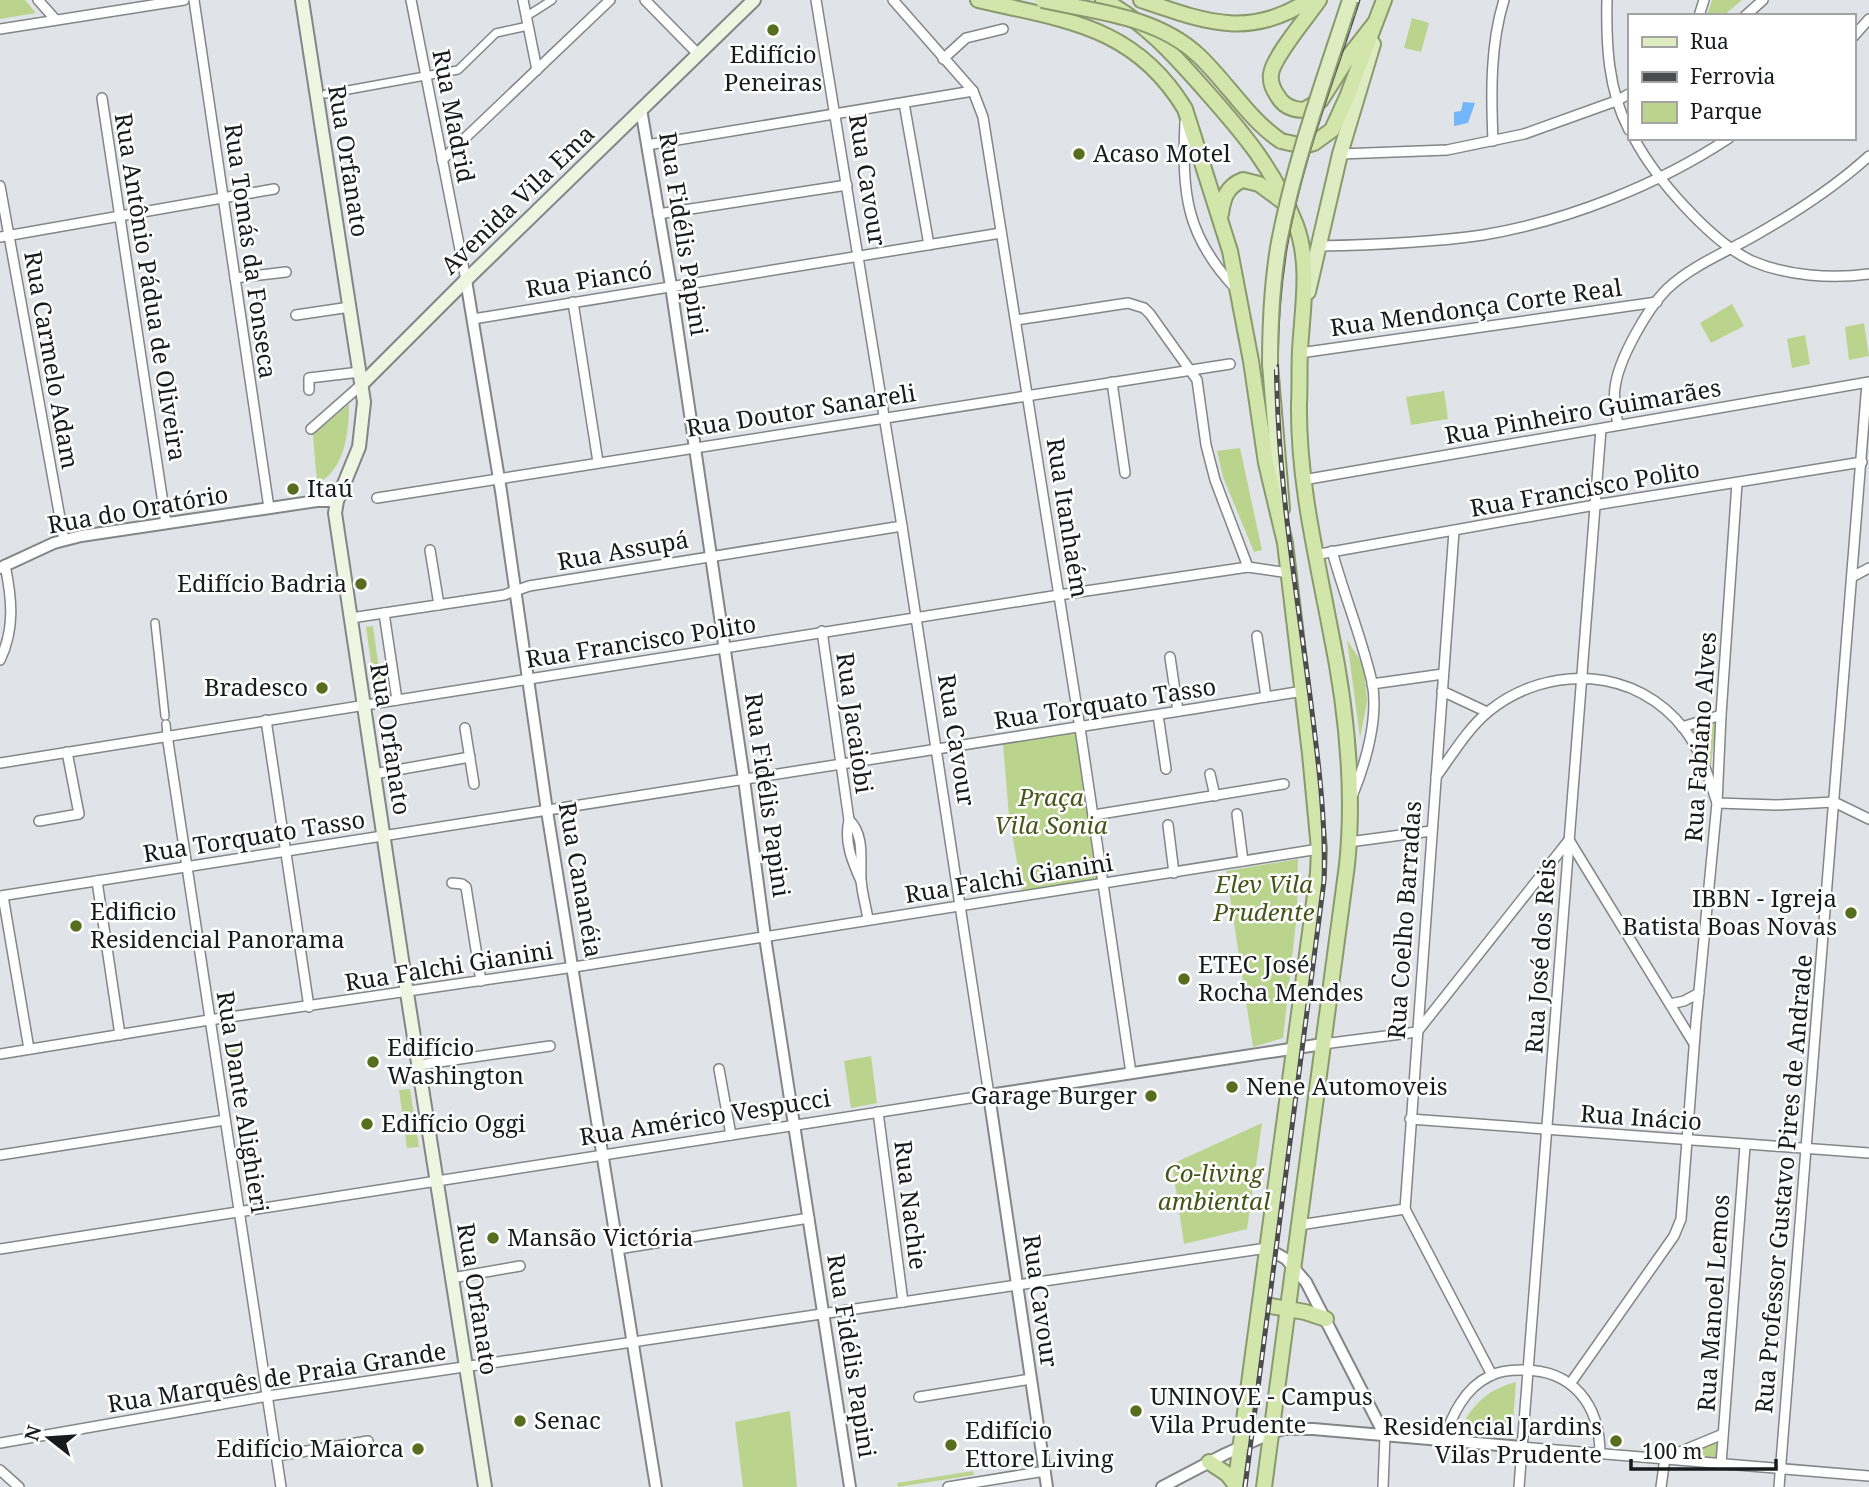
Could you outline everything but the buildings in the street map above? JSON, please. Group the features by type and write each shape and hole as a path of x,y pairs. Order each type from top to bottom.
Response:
{"highway":[{"path":"978,0 1088,27 1110,36 1149,63 1175,93 1185,110 1221,219 1239,293 1266,463 1285,543 1319,849 1315,900 1235,1485"},
{"path":"1042,0 1118,16 1156,27 1172,35 1200,57 1260,124 1281,141 1303,146 1314,143 1332,130 1385,0"},
{"path":"1103,0 1122,10 1170,50 1237,125 1263,160 1286,204 1297,228 1303,265 1305,303 1300,353 1303,481 1314,555 1336,663 1351,799 1349,842 1264,1487"},
{"path":"1141,0 1198,19 1233,25 1265,22 1308,0"},
{"path":"1319,0 1278,58 1271,73 1271,82 1278,97 1290,108 1304,110 1321,100 1349,55 1374,24"},
{"path":"1221,219 1225,196 1236,183 1243,180 1259,184 1286,204"},
{"path":"1260,1304 1305,1311 1326,1319"},
{"path":"1209,1462 1222,1470 1235,1485"}],"main road":[{"name":"Rua Orfanato","path":"302,0 361,378 363,424 359,447 337,501 335,513 485,1487"},
{"name":"Avenida Vila Ema","path":"361,378 466,280 754,0"},
{"path":"1285,543 1270,364 1270,315 1274,280 1292,184 1350,0"},
{"path":"1305,303 1340,154 1385,0"}],"street":[{"path":"37,0 55,19"},
{"path":"0,29 184,0"},
{"name":"Rua Tomás da Fonseca","path":"194,0 269,508"},
{"name":"Rua Madrid","path":"411,0 466,280"},
{"path":"523,0 537,70"},
{"path":"326,94 458,70 496,33 527,21 552,0"},
{"path":"442,160 610,0"},
{"path":"645,0 698,54"},
{"name":"Rua Cavour","path":"816,0 937,751 1047,1487"},
{"name":"Rua Itanhaém","path":"893,0 973,91 983,117 1094,815 1131,1073"},
{"path":"1493,141 1492,80 1496,35 1504,0"},
{"path":"1607,0 1609,58 1616,101 1628,128"},
{"path":"1747,14 1762,0"},
{"path":"1855,35 1869,19"},
{"path":"943,59 966,37 1003,29"},
{"path":"647,145 973,91"},
{"path":"1340,154 1447,150 1493,141 1524,134 1628,95"},
{"name":"Rua Antônio Pádua de Oliveira","path":"102,98 166,523"},
{"path":"904,103 929,245"},
{"name":"Rua Fidélis Papini","path":"642,109 671,286 765,937 850,1487"},
{"path":"1185,110 1184,170 1188,207 1206,253 1239,293"},
{"path":"1635,140 1659,178 1686,207 1732,248 1752,260 1802,274 1869,274"},
{"path":"1318,246 1453,239 1520,227 1610,198 1659,178 1704,155 1726,140"},
{"path":"1618,425 1615,388 1618,375 1657,302 1678,280 1810,202 1869,156"},
{"path":"658,214 846,185"},
{"name":"Rua Carmelo Adam","path":"0,186 4,236 64,540"},
{"path":"4,236 274,189"},
{"name":"Rua Piancó","path":"473,318 1001,233"},
{"path":"235,278 286,272"},
{"name":"Rua Cananéia","path":"466,280 499,478 547,811 656,1487"},
{"path":"573,302 598,462"},
{"name":"Rua Mendonça Corte Real","path":"1300,353 1657,302"},
{"path":"1016,320 1118,304 1136,305 1150,314 1197,380 1206,445 1215,480 1248,567"},
{"path":"296,315 350,307"},
{"name":"Rua Doutor Sanareli","path":"377,498 1230,364"},
{"path":"309,390 309,378 361,378"},
{"name":"Avenida Vila Ema","path":"311,429 361,378"},
{"path":"1112,382 1125,473"},
{"name":"Rua Pinheiro Guimarães","path":"1303,481 1868,383"},
{"name":"Rua Professor Gustavo Pires de Andrade","path":"1779,1487 1868,383"},
{"name":"Rua José dos Reis","path":"1519,1487 1601,429"},
{"name":"Rua Francisco Polito","path":"1314,555 1595,505 1862,462"},
{"name":"Rua Fabiano Alves","path":"1570,1384 1674,1236 1681,1219 1694,1043 1717,803 1737,482"},
{"name":"Rua do Oratório","path":"0,660 8,643 12,615 3,567 64,540 317,500 337,501"},
{"name":"Rua Assupá","path":"351,618 514,592 529,586 711,555 902,526"},
{"name":"Rua Coelho Barradas","path":"1405,1209 1454,531"},
{"path":"430,550 439,605"},
{"path":"1332,551 1372,684 1368,749 1351,799"},
{"name":"Rua Francisco Polito","path":"0,762 822,631 1248,567 1289,573"},
{"path":"1852,577 1869,568"},
{"path":"384,613 397,700"},
{"name":"Rua Dante Alighieri","path":"155,623 167,735 281,1487"},
{"name":"Rua Jacaiobi","path":"822,631 849,820 847,831 850,857 861,881 868,919"},
{"path":"1258,636 1266,697"},
{"path":"1170,657 1178,711"},
{"path":"1372,684 1443,674"},
{"path":"1435,778 1487,712 1500,703 1527,690 1581,677 1609,680 1633,690 1669,712 1700,756 1717,803 1776,805 1834,802 1869,819"},
{"name":"Rua Torquato Tasso","path":"2,896 937,751 1303,691"},
{"path":"1442,691 1487,712"},
{"path":"1158,715 1166,769"},
{"path":"1682,727 1721,715"},
{"path":"266,720 309,1007"},
{"path":"465,727 474,785"},
{"path":"39,821 79,814 67,752"},
{"path":"374,774 470,757"},
{"path":"1210,774 1215,796"},
{"path":"1094,815 1284,784"},
{"path":"1237,814 1243,862"},
{"path":"1168,825 1174,873"},
{"path":"1349,842 1431,831"},
{"path":"1416,1032 1569,840 1694,1043"},
{"name":"Rua Falchi Gianini","path":"0,1054 209,1020 407,993 1319,849"},
{"path":"97,881 120,1035"},
{"path":"452,883 460,883 466,887 481,981"},
{"path":"2,896 29,1049"},
{"path":"1670,1004 1684,1001 1699,993"},
{"name":"Rua Américo Vespucci","path":"0,1249 1294,1048 1416,1032"},
{"path":"419,1065 550,1046"},
{"path":"719,1069 731,1135"},
{"name":"Rua Nachie","path":"878,1112 903,1302"},
{"name":"Rua Inácio","path":"1410,1119 1745,1146 1869,1153"},
{"path":"0,1155 225,1120"},
{"name":"Rua Manoel Lemos","path":"1721,1464 1745,1146"},
{"path":"1299,1225 1405,1209 1492,1375"},
{"path":"618,1249 809,1218"},
{"path":"1267,1248 1286,1259 1306,1282 1385,1436 1382,1487"},
{"name":"Rua Marquês de Praia Grande","path":"0,1443 268,1396 1267,1248"},
{"path":"453,1278 520,1266"},
{"path":"1443,1441 1453,1413 1464,1398 1488,1377 1511,1370 1528,1370 1543,1372 1570,1384 1588,1404 1600,1433 1600,1454"},
{"path":"919,1397 1031,1379"},
{"path":"1363,1434 1378,1423"},
{"path":"1162,1487 1240,1446 1271,1433 1298,1429 1869,1476"},
{"path":"1664,1460 1678,1451 1723,1434"},
{"path":"276,1456 368,1441"},
{"path":"0,1460 1,1471 19,1487"},
{"path":"1661,1487 1664,1460"},
{"path":"948,1487 1045,1471"}],"green space":[{"path":"0,0 25,0 36,13 0,19"},
{"path":"1712,0 1742,0 1725,14 1708,14"},
{"path":"1412,18 1429,23 1421,52 1404,48"},
{"path":"1732,304 1744,326 1711,343 1700,323"},
{"path":"1864,323 1869,356 1849,360 1845,327"},
{"path":"1805,335 1810,364 1792,368 1787,339"},
{"path":"1444,391 1448,419 1411,425 1406,397"},
{"path":"349,404 344,449 334,469 317,484 313,435"},
{"path":"1240,448 1262,550 1254,552 1223,477 1217,451"},
{"path":"373,626 382,690 375,691 366,627"},
{"path":"1347,640 1364,666 1367,702 1360,738"},
{"path":"1716,721 1711,766 1699,740 1690,729"},
{"name":"Praça Vila Sonia","path":"1081,732 1103,883 1023,897 1009,816 1003,744"},
{"name":"Elev Vila Prudente","path":"1298,859 1297,914 1283,1038 1253,1047 1226,871"},
{"path":"238,1043 242,1068 228,1070 225,1045"},
{"path":"871,1056 877,1103 851,1108 844,1061"},
{"path":"410,1089 419,1147 407,1148 399,1090"},
{"name":"Co-living ambiental","path":"1262,1123 1247,1229 1184,1244 1172,1164"},
{"path":"1516,1382 1512,1436 1459,1432 1475,1406 1497,1389"},
{"path":"790,1411 797,1487 743,1487 735,1422"},
{"path":"1719,1440 1717,1458 1676,1456"},
{"path":"973,1471 974,1475 898,1487 897,1483"}],"water":[{"path":"1463,102 1475,103 1468,123 1454,126 1454,112 1461,111"}],"railway":[{"path":"1245,1487 1324,881 1323,811 1290,544 1279,429 1276,374 1279,302 1285,249 1299,186 1358,0"}],"place":[{"name":"Edifício Peneiras","path":"773,30"},
{"name":"Acaso Motel","path":"1079,154"},
{"name":"Itaú","path":"293,489"},
{"name":"Edifício Badria","path":"361,584"},
{"name":"Bradesco","path":"322,688"},
{"name":"IBBN - Igreja Batista Boas Novas","path":"1851,913"},
{"name":"Edificio Residencial Panorama","path":"76,926"},
{"name":"ETEC José Rocha Mendes","path":"1184,979"},
{"name":"Edifício Washington","path":"373,1062"},
{"name":"Nene Automoveis","path":"1232,1087"},
{"name":"Garage Burger","path":"1151,1096"},
{"name":"Edifício Oggi","path":"367,1124"},
{"name":"Mansão Victória","path":"493,1238"},
{"name":"UNINOVE - Campus Vila Prudente","path":"1136,1411"},
{"name":"Senac","path":"520,1421"},
{"name":"Residencial Jardins Vilas Prudente","path":"1616,1441"},
{"name":"Edifício Ettore Living","path":"951,1445"},
{"name":"Edifício Maiorca","path":"418,1449"}]}
